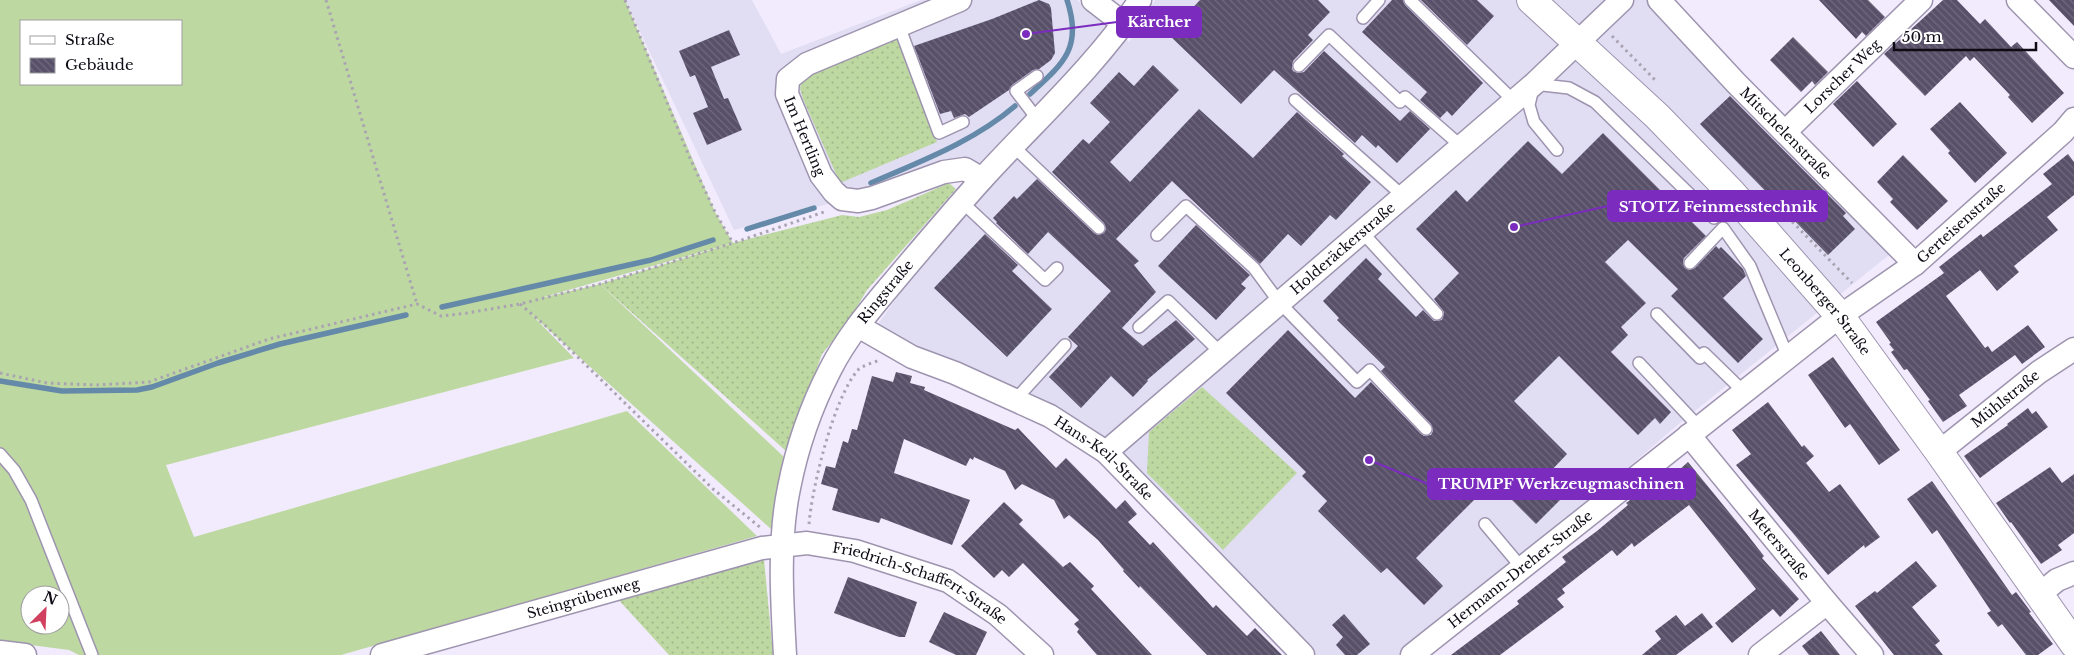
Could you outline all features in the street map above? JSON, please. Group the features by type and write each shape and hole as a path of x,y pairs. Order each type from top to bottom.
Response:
{"main road":[{"name":"Leonberger Straße","path":"1531,0 1657,116 1724,185 1840,316 1939,452 2074,644"}],"street":[{"name":"Im Hertling","path":"842,198 834,192 821,175 787,94 788,79 807,64 960,0"},
{"path":"1093,0 1124,24"},
{"name":"Ringstraße","path":"785,655 783,609 784,544 788,490 799,446 830,370 858,326 982,179 1124,24 1140,0"},
{"path":"1578,42 1622,0"},
{"name":"Mitschelenstraße","path":"1659,0 1915,264"},
{"name":"Lorscher Weg","path":"1785,132 1920,0"},
{"path":"2018,0 2074,57"},
{"name":"Holderäckerstraße","path":"1106,452 1534,84 1578,42"},
{"name":"Gerteisenstraße","path":"1840,316 1915,264 2063,132 2074,119"},
{"path":"842,198 858,201 872,198 944,172 965,169 982,179"},
{"name":"Hermann-Dreher-Straße","path":"1412,655 1840,316"},
{"name":"Hans-Keil-Straße","path":"858,326 886,344 912,357 955,373 1050,416 1106,452 1303,655"},
{"name":"Mühlstraße","path":"1939,452 2039,372 2074,349"},
{"name":"Meterstraße","path":"1694,431 1827,603 1872,655"},
{"name":"Friedrich-Schaffert-Straße","path":"784,544 807,543 855,551 948,581 998,615 1042,655"},
{"name":"Steingrübenweg","path":"382,655 762,548 784,544"},
{"path":"2040,594 2056,580 2074,573"},
{"path":"1760,655 1827,603"},
{"path":"0,652 25,655"}],"lane":[{"path":"1363,18 1379,0"},
{"path":"1410,0 1514,101"},
{"path":"899,26 939,133 963,122"},
{"path":"1298,66 1329,35 1400,102 1405,97 1461,146"},
{"path":"1037,76 1016,91 1038,120"},
{"path":"1557,150 1534,122 1529,106 1534,84 1569,88 1596,102 1714,218"},
{"path":"1295,100 1403,196"},
{"path":"1013,146 1099,228"},
{"path":"962,202 1045,280 1056,268"},
{"path":"1157,235 1186,206 1254,268 1279,302 1356,382 1370,370 1426,428"},
{"path":"1690,263 1723,228 1750,266 1788,357"},
{"path":"1362,232 1437,314"},
{"path":"1139,326 1168,301 1221,353"},
{"path":"1657,314 1700,358 1704,353 1744,392"},
{"path":"1015,400 1065,345"},
{"path":"1639,364 1694,431"},
{"path":"0,454 14,470 31,500 92,655"},
{"path":"1485,524 1522,568"}],"path":[{"path":"326,0 417,304"},
{"path":"625,0 689,156 715,212 733,243"},
{"path":"0,373 47,383 96,385 149,382 269,339 417,304 441,316 520,304 600,284 733,243 826,211 842,198"},
{"path":"520,304 547,327 713,488 784,544"},
{"path":"807,543 810,513 827,439 845,388 860,368 879,360 886,344"}],"shaded area":[{"path":"625,0 752,0 781,54 921,0 1077,0 1129,42 1155,0 1657,0 1894,251 1680,423 1409,655 1310,655 1106,452 878,324 981,180 944,172 734,230"}],"green space":[{"path":"0,0 625,0 715,212 733,243 537,299 600,284 784,457 771,529 530,313 574,358 166,465 194,537 627,411 757,536 341,655 79,655 69,650 0,641"},
{"path":"897,38 937,142 840,183 803,99 800,88 804,74"},
{"path":"949,183 956,189 867,290 848,322 822,354 787,452 600,284 733,243 842,215 859,217 887,210"},
{"path":"1202,387 1297,473 1223,550 1147,473 1149,432"},
{"path":"764,559 773,655 669,655 615,596 742,563"}],"building":[{"path":"1039,0 1049,4 1051,8 1055,53 1051,60 1039,69 1033,70 1012,85 1009,90 969,117 965,114 954,118 951,111 940,114 914,46 992,19"},
{"path":"1200,0 1318,0 1330,12 1308,35 1313,40 1293,61 1293,71 1298,73 1304,72 1324,51 1400,121 1410,111 1430,129 1397,163 1378,145 1376,148 1362,135 1355,143 1274,70 1241,104 1168,34"},
{"path":"1392,0 1403,0 1405,5 1483,83 1452,116 1447,111 1440,118 1420,100 1427,92 1362,32"},
{"path":"1421,0 1477,0 1494,16 1467,45"},
{"path":"1819,0 1868,0 1885,17 1866,36 1862,32 1856,39"},
{"path":"1943,0 1957,0 1980,24 1985,19 2011,47 2017,42 2064,93 2032,123 2008,97 2010,95 1974,57 1970,61 1966,56 1925,96 1884,54"},
{"path":"2049,0 2074,0 2074,26"},
{"path":"729,30 740,55 711,67 724,99 728,98 742,130 707,145 693,113 708,107 695,75 690,77 679,51"},
{"path":"1793,37 1828,72 1815,85 1812,81 1801,92 1770,60"},
{"path":"1153,65 1179,90 1110,162 1130,182 1199,109 1253,158 1297,112 1344,154 1342,156 1371,182 1336,220 1330,215 1301,246 1288,234 1260,264 1172,181 1116,239 1139,261 1134,265 1156,292 1122,328 1143,346 1176,320 1195,339 1147,380 1133,397 1111,376 1081,408 1049,377 1078,346 1068,337 1111,291 1048,232 1028,254 993,218 1014,196 1017,199 1037,179 1094,233 1098,235 1104,233 1106,229 1104,223 1052,172 1083,139 1089,144 1110,122 1090,103 1119,72 1134,86"},
{"path":"1857,81 1897,124 1873,147 1833,104"},
{"path":"1730,96 1846,213 1843,216 1855,229 1828,255 1700,124"},
{"path":"1960,102 2007,153 1975,183 1948,153 1950,151 1930,129"},
{"path":"1603,133 1706,236 1684,258 1685,268 1689,270 1695,268 1716,246 1719,249 1721,247 1743,269 1746,276 1723,298 1763,339 1738,363 1671,296 1678,289 1628,240 1605,262 1646,303 1621,327 1628,335 1611,352 1671,412 1660,424 1655,418 1638,435 1559,356 1514,401 1567,454 1549,473 1568,492 1536,524 1493,481 1416,558 1443,586 1424,605 1387,568 1381,573 1318,511 1327,501 1302,476 1306,472 1226,393 1288,330 1355,398 1371,382 1421,434 1424,436 1431,435 1433,431 1431,424 1381,371 1385,367 1337,320 1339,318 1323,301 1366,258 1382,274 1378,279 1416,317 1423,310 1434,321 1442,320 1444,312 1434,299 1459,273 1416,229 1456,190 1467,202 1528,141 1562,174"},
{"path":"2068,154 2074,162 2074,195 2047,217 2058,230 2014,266 2019,272 1997,291 1980,270 1946,296 1985,348 1988,346 1992,352 2028,325 2045,347 2022,364 2015,355 1959,395 1967,406 1943,422 1928,401 1930,400 1907,369 1904,370 1891,352 1894,350 1889,344 1891,343 1876,322 1944,273 1939,267 1981,234 1983,237 2052,184 2043,174"},
{"path":"1903,155 1948,201 1917,230 1890,202 1893,199 1877,182"},
{"path":"1196,225 1250,275 1241,284 1246,288 1216,320 1158,266"},
{"path":"985,234 1018,265 1012,271 1052,309 1007,357 934,288"},
{"path":"1833,357 1900,450 1879,465 1850,424 1845,428 1808,375"},
{"path":"896,372 912,376 910,383 925,387 924,390 1015,430 1018,428 1056,468 1066,458 1116,509 1125,500 1137,514 1128,522 1150,545 1153,542 1213,608 1216,605 1247,636 1255,628 1282,655 1207,655 1140,586 1139,588 1098,540 1069,515 1064,519 1054,500 1022,484 1015,490 1005,471 974,457 973,460 970,458 966,466 904,439 894,473 970,500 952,545 881,518 879,523 832,510 838,489 821,484 826,466 835,468 843,441 848,443 852,429 857,430 872,376 893,382"},
{"path":"1768,402 1802,447 1804,445 1814,456 1806,463 1829,492 1840,484 1880,537 1865,548 1864,545 1828,575 1736,465 1751,454 1732,430"},
{"path":"2028,408 2032,414 2036,411 2048,427 1980,478 1964,456 2008,425"},
{"path":"1688,462 1764,556 1762,558 1799,599 1780,617 1773,609 1732,643 1715,623 1756,589 1689,505 1634,547 1632,543 1617,556 1612,550 1562,589 1565,593 1557,599 1564,607 1500,655 1451,655 1519,604 1517,601 1566,562 1562,557 1628,505 1626,503 1648,487 1653,493"},
{"path":"2050,467 2062,483 2074,474 2074,533 2058,545 2062,550 2041,564 1996,503"},
{"path":"1932,481 2012,595 2016,592 2031,612 2029,613 2053,644 2038,655 2026,655 2002,624 1998,627 1987,613 1991,611 1937,530 1932,534 1907,499"},
{"path":"1004,502 1023,520 1019,524 1063,567 1070,562 1094,586 1091,589 1152,655 1097,655 1077,632 1079,629 1074,624 1079,620 1023,563 1009,577 1002,570 994,578 961,546"},
{"path":"1916,561 1937,586 1912,607 1940,641 1935,645 1943,655 1894,655 1855,606 1875,591 1877,593"},
{"path":"848,577 917,602 905,637 899,637 834,613"},
{"path":"944,612 987,632 976,655 956,655 929,642"},
{"path":"1702,613 1713,627 1676,655 1642,655 1661,639 1655,631 1676,615 1685,626"},
{"path":"1344,614 1370,644 1357,655 1345,655 1336,645 1343,637 1332,625"},
{"path":"1821,631 1840,655 1809,655 1802,646"}],"waterway":[{"path":"1030,94 1052,73 1067,54 1073,31 1067,0"},
{"path":"871,183 946,150 982,130 1015,106"},
{"path":"747,229 814,208"},
{"path":"442,307 651,260 713,240"},
{"path":"0,381 62,391 137,390 152,387 218,363 280,344 406,315"}],"place":[{"name":"Kärcher","path":"1026,34"},
{"name":"STOTZ Feinmesstechnik","path":"1514,227"},
{"name":"TRUMPF Werkzeugmaschinen","path":"1369,460"}]}
